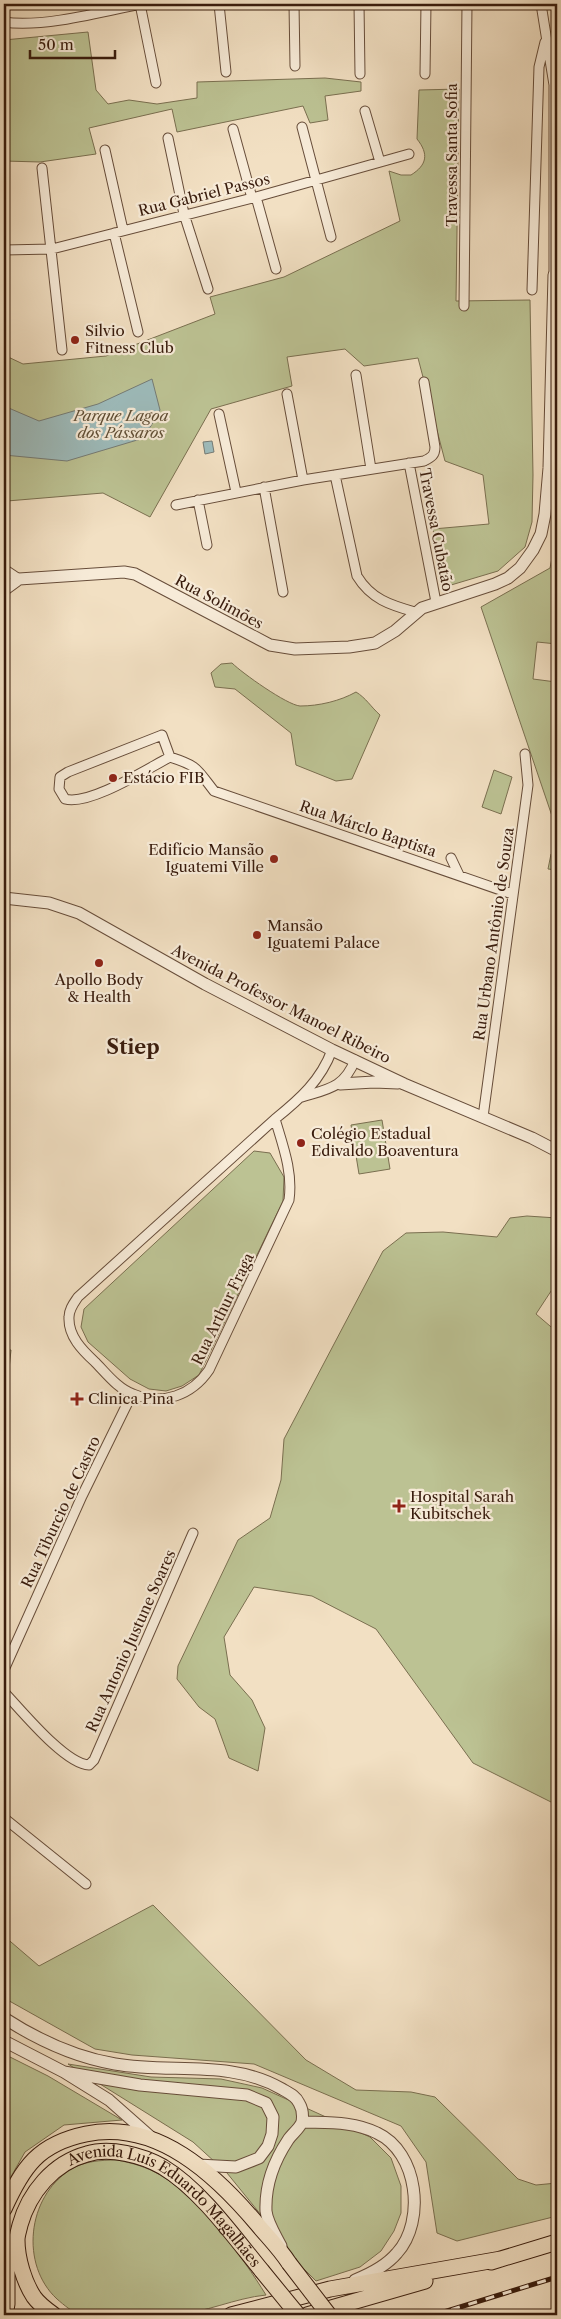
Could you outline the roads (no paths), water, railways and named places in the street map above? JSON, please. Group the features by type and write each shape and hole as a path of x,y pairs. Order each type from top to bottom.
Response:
{"main road":[{"name":"Avenida Luís Eduardo Magalhães","path":"4,2209 18,2177 33,2159 54,2146 77,2136 103,2130 130,2133 154,2139 198,2165 233,2196 288,2261 329,2315"},
{"name":"Avenida Luís Eduardo Magalhães","path":"54,2315 35,2298 24,2276 16,2239 26,2206 45,2180 65,2162 88,2153 114,2152 141,2157 164,2168 198,2195 298,2315"},
{"path":"5,2315 7,2271 16,2239"},
{"path":"307,2315 557,2242"},
{"path":"231,2315 330,2289 500,2259"}],"street":[{"path":"4,22 20,23 64,19 126,5 140,4 156,83"},
{"path":"219,4 226,72"},
{"path":"294,4 295,66"},
{"path":"358,4 360,74"},
{"path":"425,74 426,4"},
{"name":"Travessa Santa Sofia","path":"464,306 467,4"},
{"path":"335,475 357,576 364,588 387,604 415,612 436,602 495,584 508,578 520,568 533,550 541,534 545,514 549,468 556,276 554,95 542,4"},
{"path":"532,290 540,68 546,34"},
{"path":"366,111 380,162"},
{"path":"302,128 331,237"},
{"path":"233,129 276,269"},
{"path":"168,138 184,214 208,289"},
{"path":"105,150 118,231 138,332"},
{"name":"Rua Gabriel Passos","path":"4,250 52,248 254,197 409,154"},
{"path":"42,168 62,350"},
{"path":"356,375 371,469"},
{"path":"176,505 303,480 424,461 435,454 424,382"},
{"path":"287,394 303,480"},
{"path":"219,414 236,492"},
{"name":"Travessa Cubatão","path":"409,463 436,602"},
{"path":"264,487 283,592"},
{"path":"198,500 207,545"},
{"path":"4,569 19,579 4,590"},
{"name":"Rua Solimões","path":"19,579 112,572 135,574 254,638 282,648 349,647 375,643 396,632 415,612"},
{"path":"162,735 170,757 89,798 74,801 66,799 59,789 60,777 68,772 162,735"},
{"name":"Rua Urbano Antônio de Souza","path":"483,1117 528,785 525,754"},
{"name":"Rua Márclo Baptista","path":"170,757 188,762 195,767 214,791 512,894"},
{"path":"451,858 458,875"},
{"name":"Avenida Professor Manoel Ribeiro","path":"4,898 49,903 79,913 205,984 332,1050 404,1084 532,1138 557,1151"},
{"name":"Avenida Professor Manoel Ribeiro","path":"4,903 17,900"},
{"name":"Rua Arthur Fraga","path":"275,1119 289,1170 291,1185 288,1200 210,1370 200,1383 188,1392 172,1398 154,1400 132,1394 112,1381 76,1342 69,1317 78,1296 275,1119 302,1097 322,1072 332,1050"},
{"path":"340,1084 350,1073 355,1060"},
{"path":"340,1084 374,1082 404,1084"},
{"name":"Rua Arthur Fraga","path":"302,1097 340,1084"},
{"name":"Avenida Professor Manoel Ribeiro","path":"532,1138 557,1144"},
{"name":"Rua Tiburcio de Castro","path":"4,1670 82,1496 132,1394"},
{"name":"Rua Antonio Justune Soares","path":"4,1692 72,1760 80,1765 89,1765 94,1760 193,1533"},
{"path":"4,1818 86,1884"},
{"path":"4,2018 48,2044 84,2057 116,2064 206,2068 267,2080 296,2097 302,2112 302,2122 287,2141 274,2166 267,2187 266,2213 288,2261"},
{"path":"4,2041 64,2072 109,2100 154,2139"},
{"path":"64,2072 140,2085 247,2095 266,2103 273,2117 272,2134 268,2146 259,2158 236,2167 198,2165"},
{"path":"302,2122 342,2123 379,2134 393,2145 408,2166 414,2190 415,2211 413,2219 409,2234 397,2254 370,2274 330,2289"}],"water":[{"path":"152,379 160,410 144,438 67,461 4,455 4,406 39,421 98,404"},
{"path":"212,441 214,452 205,454 203,442"}],"railway":[{"path":"434,2315 557,2277"}],"place":[{"name":"Silvio Fitness Club","path":"75,340"},
{"name":"Estácio FIB","path":"113,778"},
{"name":"Edifício Mansão Iguatemi Ville","path":"274,859"},
{"name":"Mansão Iguatemi Palace","path":"257,935"},
{"name":"Apollo Body & Health","path":"99,963"},
{"name":"Colégio Estadual Edivaldo Boaventura","path":"301,1143"},
{"name":"Clinica Pina","path":"77,1399"},
{"name":"Hospital Sarah Kubitschek","path":"399,1506"}],"district":[{"name":"Stiep","path":"133,1047"}],"park label":[{"name":"Parque Lagoa dos Pássaros","path":"121,424"}]}
